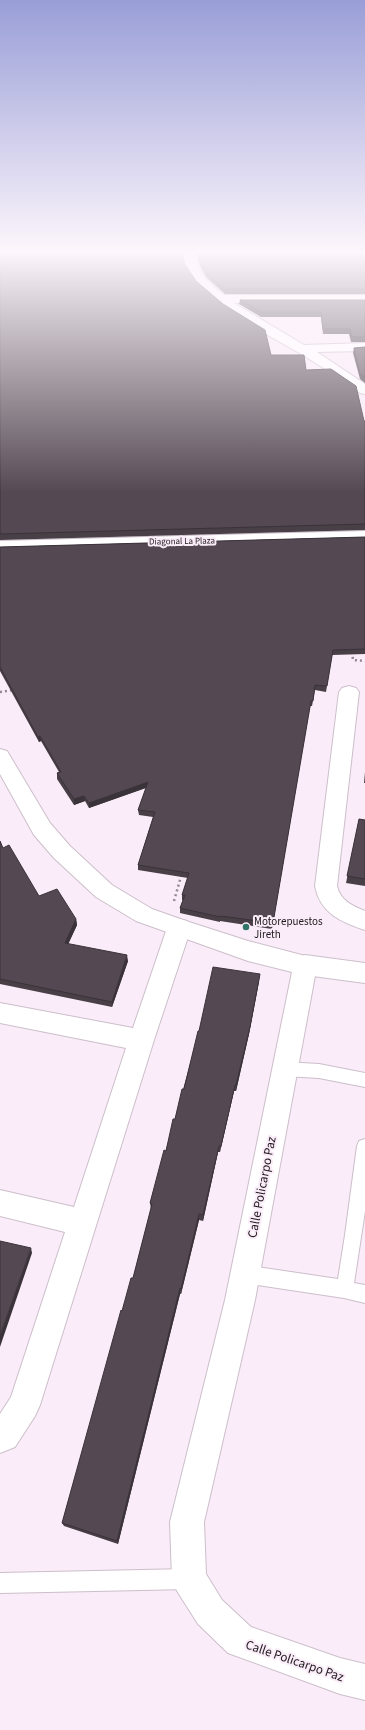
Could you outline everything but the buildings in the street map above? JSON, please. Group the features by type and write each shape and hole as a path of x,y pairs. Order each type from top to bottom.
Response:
{"street":[{"path":"272,332 365,390"},
{"path":"302,349 365,347"},
{"name":"Diagonal La Plaza","path":"0,546 365,536"},
{"path":"349,692 326,886 327,894 332,903 351,916 365,921"},
{"path":"0,756 42,829 62,852 104,892 144,915 248,951 305,965 365,973"},
{"path":"0,1437 4,1436 24,1405 141,1040 179,928"},
{"name":"Calle Policarpo Paz","path":"305,965 244,1274 187,1522 189,1580 210,1612 240,1642 340,1676 365,1682"},
{"path":"0,1013 141,1040"},
{"path":"0,1203 83,1223"}],"lane":[{"path":"284,1068 319,1071 365,1080"},
{"path":"344,1289 350,1263 365,1146"},
{"path":"244,1274 344,1289 365,1294"},
{"path":"0,1583 189,1580"}],"path":[{"path":"351,646 353,660 365,660"},
{"path":"0,692 18,689"},
{"path":"179,928 172,906 184,868"}],"place":[{"name":"Motorepuestos Jireth","path":"246,927"}]}
